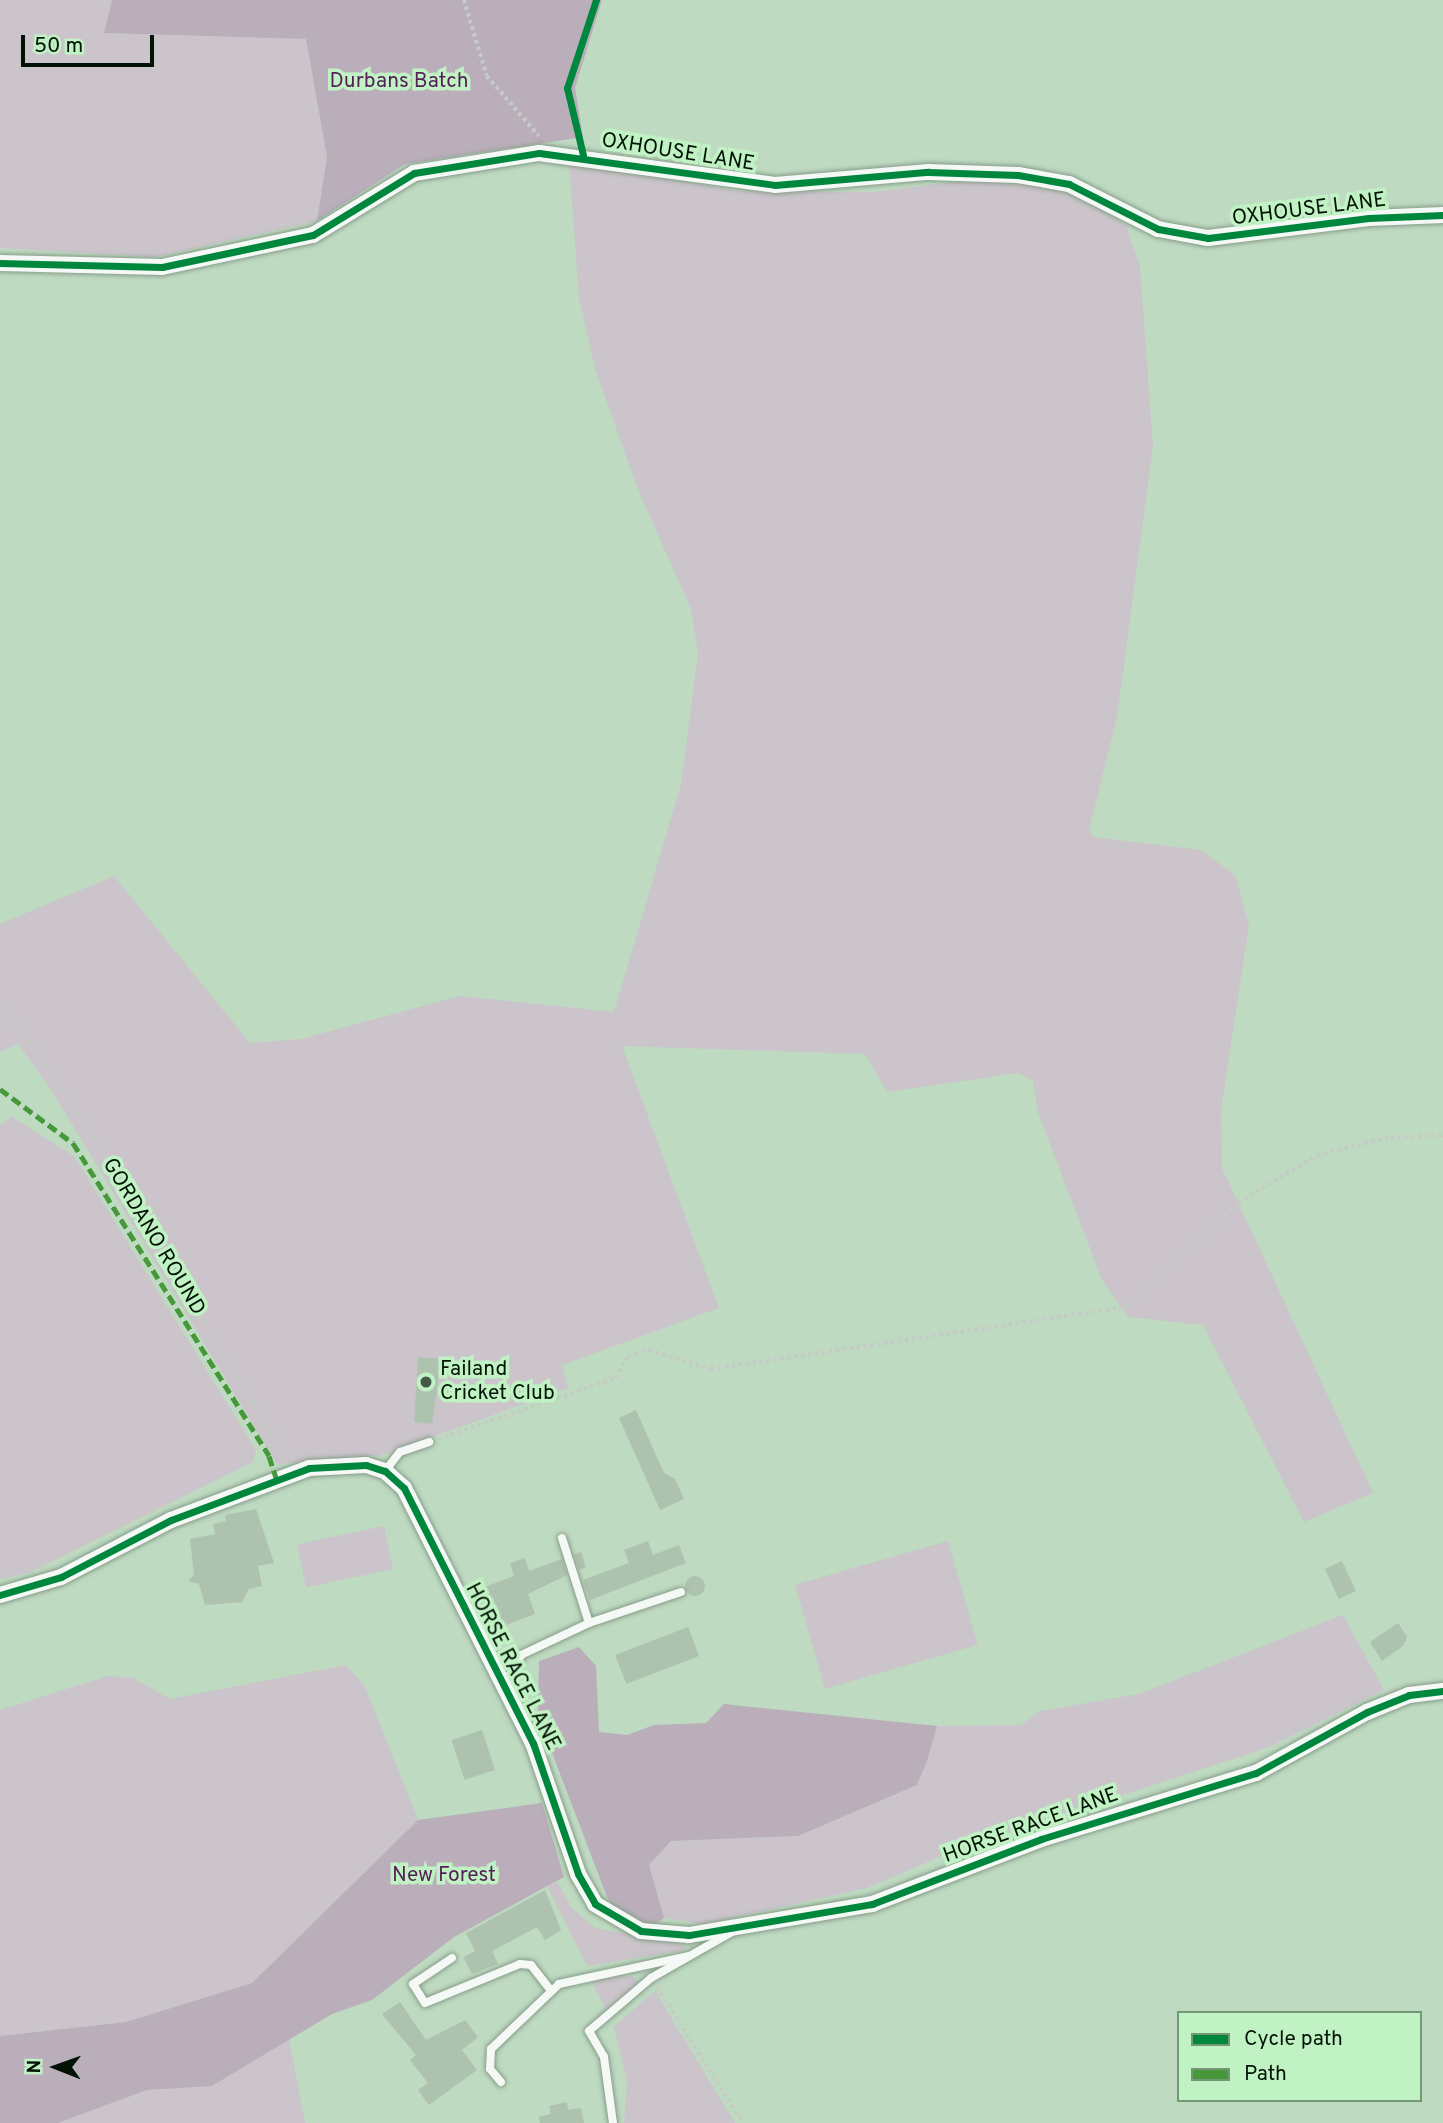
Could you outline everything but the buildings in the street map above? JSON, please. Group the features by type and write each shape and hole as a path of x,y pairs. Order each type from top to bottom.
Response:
{"street":[{"name":"OXHOUSE LANE","path":"0,262 162,267 313,235 414,173 556,152 775,185 941,172 1018,175 1069,184 1158,229 1208,239 1370,218 1443,215"},
{"path":"0,1595 61,1577 171,1520 309,1468 366,1465 385,1471"},
{"name":"HORSE RACE LANE","path":"385,1471 404,1488 551,1783 578,1874 595,1904 641,1931 732,1933 872,1904 1041,1839 1256,1773 1367,1712 1409,1695 1443,1691"}],"lane":[{"path":"385,1471 400,1452 429,1442"},
{"path":"562,1538 589,1623"},
{"path":"502,1687 521,1655 589,1623 681,1592"},
{"path":"613,2123 604,2057 589,2031 651,1978 732,1933"},
{"path":"501,2082 491,2069 491,2049 551,1991 590,1973 695,1955"},
{"path":"452,1958 414,1984 425,2003 520,1964 531,1965 551,1991"}],"path":[{"path":"464,0 487,76 556,152"},
{"path":"429,1442 615,1378 628,1356 649,1350 710,1369 1127,1307 1238,1203 1317,1155 1390,1137 1443,1135"},
{"path":"651,1978 743,2123"}],"shaded area":[{"path":"0,0 112,0 105,33 306,39 327,157 317,221 155,257 0,248"},
{"path":"569,160 736,191 875,192 978,179 1042,184 1073,191 1126,225 1140,267 1153,446 1117,717 1089,830 1093,837 1201,850 1235,875 1249,925 1221,1110 1222,1168 1373,1493 1304,1522 1203,1325 1128,1317 1102,1280 1038,1113 1033,1081 1017,1073 887,1092 865,1054 622,1046 719,1308 562,1365 568,1388 382,1455 277,1464 52,1091 18,1044 0,1052 0,924 114,876 250,1043 301,1039 460,996 614,1012 681,784 698,654 691,609 639,492 596,372 579,299"},
{"path":"12,1117 74,1156 256,1450 253,1462 31,1572 0,1579 0,1125"},
{"path":"384,1526 393,1569 306,1588 297,1545"},
{"path":"948,1541 978,1645 825,1689 795,1585"},
{"path":"1343,1615 1384,1690 1267,1748 965,1846 867,1888 704,1924 664,1918 649,1865 671,1841 798,1836 917,1785 937,1726 1021,1725 1040,1711 1139,1694"},
{"path":"346,1665 364,1685 418,1820 252,1983 126,2022 0,2036 0,1710 108,1676 133,1678 170,1699"},
{"path":"557,1881 571,1907 595,1928 682,1944 686,1950 587,1966 547,1886"},
{"path":"632,1976 640,1983 606,2010 590,1978"},
{"path":"655,1991 735,2123 624,2123 627,2082 614,2026"},
{"path":"289,2039 305,2123 58,2123 147,2090 212,2085"}],"green space":[{"name":"Durbans Batch","path":"112,0 602,0 575,88 583,137 405,164 317,221 327,157 306,39 104,33"},
{"path":"579,1647 596,1666 599,1732 627,1735 654,1725 706,1723 724,1704 937,1726 917,1785 798,1836 671,1841 649,1865 664,1918 653,1926 618,1914 607,1897 538,1716 539,1661"},
{"name":"New Forest","path":"542,1803 564,1877 454,1937 372,2000 332,2014 212,2086 147,2090 58,2123 0,2123 0,2036 126,2022 252,1983 418,1820"}],"marked path":[{"path":"0,1089 73,1143 269,1456 277,1480"}],"cycle path":[{"path":"583,155 567,88 596,0"},
{"path":"0,263 162,267 313,235 414,173 539,153 775,185 928,172 1018,175 1069,184 1158,229 1208,238 1369,218 1443,215"},
{"path":"0,1595 61,1577 171,1520 309,1468 366,1465 385,1471 404,1488 533,1743 578,1874 595,1904 641,1931 689,1935 872,1904 1041,1839 1256,1773 1367,1712 1409,1695 1443,1691"}],"place":[{"name":"Failand Cricket Club","path":"426,1382"}]}
